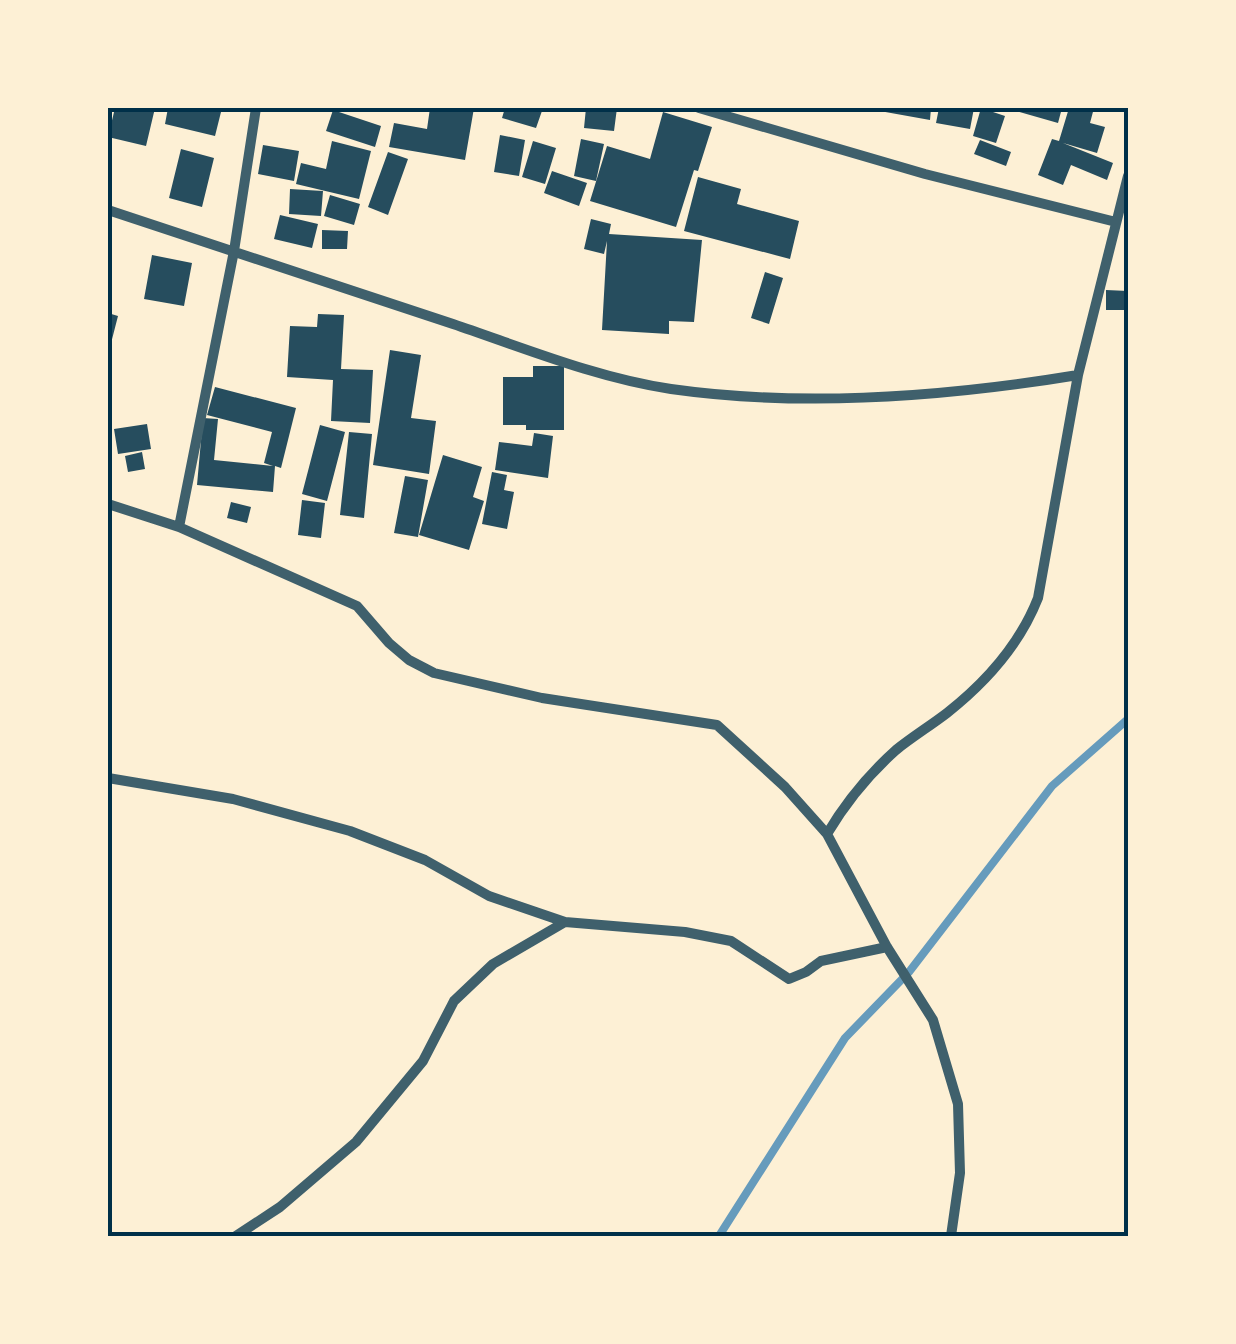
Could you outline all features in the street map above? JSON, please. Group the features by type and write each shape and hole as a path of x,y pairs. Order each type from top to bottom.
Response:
{"street":[{"path":"178,527 234,251 256,108"},
{"path":"699,108 925,174 1116,222"},
{"path":"827,834 850,796 896,750 950,710 1009,652 1026,627 1038,598 1078,376 1128,176"},
{"path":"108,210 579,366 670,388 783,398 888,396 990,390 1078,376"},
{"path":"108,504 178,527 357,606 389,643 434,673 542,698 717,725 784,787 827,834 886,947 934,1020 958,1104 960,1173 950,1236"},
{"path":"108,778 234,799 350,831 424,860 489,896 565,922 685,932 732,941 789,979 821,961 886,947"},
{"path":"236,1236 280,1207 356,1142 423,1061 454,1001 492,964 565,922"}],"building":[{"path":"115,108 155,108 146,146 108,137"},
{"path":"168,108 222,108 215,136 165,124"},
{"path":"430,108 474,108 465,160 389,147 394,123 427,129"},
{"path":"505,108 543,108 536,128 502,118"},
{"path":"586,108 617,108 614,131 584,128"},
{"path":"863,108 931,108 930,120"},
{"path":"939,108 974,108 970,129 936,123"},
{"path":"981,108 1005,116 996,143 973,136"},
{"path":"1006,108 1062,108 1058,123"},
{"path":"1069,108 1094,108 1090,123 1105,127 1097,153 1063,143 1113,163 1107,180 1071,165 1063,185 1038,175 1052,139 1059,141"},
{"path":"333,110 381,126 375,147 326,131"},
{"path":"663,112 712,127 676,227 590,201 607,146 650,159"},
{"path":"500,135 525,140 519,176 494,172"},
{"path":"581,139 604,144 596,181 574,176"},
{"path":"980,140 1011,152 1006,166 974,154"},
{"path":"332,141 371,151 359,199 296,184 301,163 326,169"},
{"path":"533,141 556,148 545,184 522,177"},
{"path":"263,145 299,151 294,181 258,174"},
{"path":"181,149 214,158 202,207 169,198"},
{"path":"388,152 408,159 388,215 368,207"},
{"path":"552,171 587,183 579,206 544,193"},
{"path":"698,177 741,189 737,204 799,221 790,259 684,231"},
{"path":"290,189 323,191 321,216 289,214"},
{"path":"330,195 360,204 354,225 324,216"},
{"path":"280,215 318,224 312,248 274,239"},
{"path":"591,219 611,224 609,234 702,240 694,322 669,321 669,334 602,330 607,241 604,254 584,249"},
{"path":"322,230 348,231 347,249 322,249"},
{"path":"152,255 192,263 184,306 144,299"},
{"path":"765,272 783,278 769,324 751,318"},
{"path":"1106,290 1128,291 1128,310 1106,310"},
{"path":"108,313 118,316 109,351 108,351"},
{"path":"318,314 344,315 341,369 373,370 370,423 331,421 333,380 287,377 290,326 317,327"},
{"path":"390,350 421,355 411,418 436,421 429,474 373,465"},
{"path":"533,366 564,366 564,430 526,430 526,425 503,425 503,377 533,377"},
{"path":"215,387 296,408 281,468 275,466 273,492 197,485 203,418 218,419 214,460 273,466 264,463 272,432 207,415"},
{"path":"147,424 151,449 118,454 114,429"},
{"path":"320,425 345,432 327,501 302,494"},
{"path":"349,432 372,434 364,518 340,515"},
{"path":"534,433 553,436 548,478 495,470 499,442 532,446"},
{"path":"142,452 145,469 128,472 125,456"},
{"path":"443,455 482,467 473,497 484,501 469,550 419,535"},
{"path":"492,472 507,475 504,490 514,492 507,529 482,524"},
{"path":"405,476 428,480 418,537 394,533"},
{"path":"302,500 325,503 321,538 298,535"},
{"path":"231,502 251,507 247,523 227,518"}],"waterway":[{"path":"719,1236 845,1038 909,972 1052,786 1128,719"}]}
